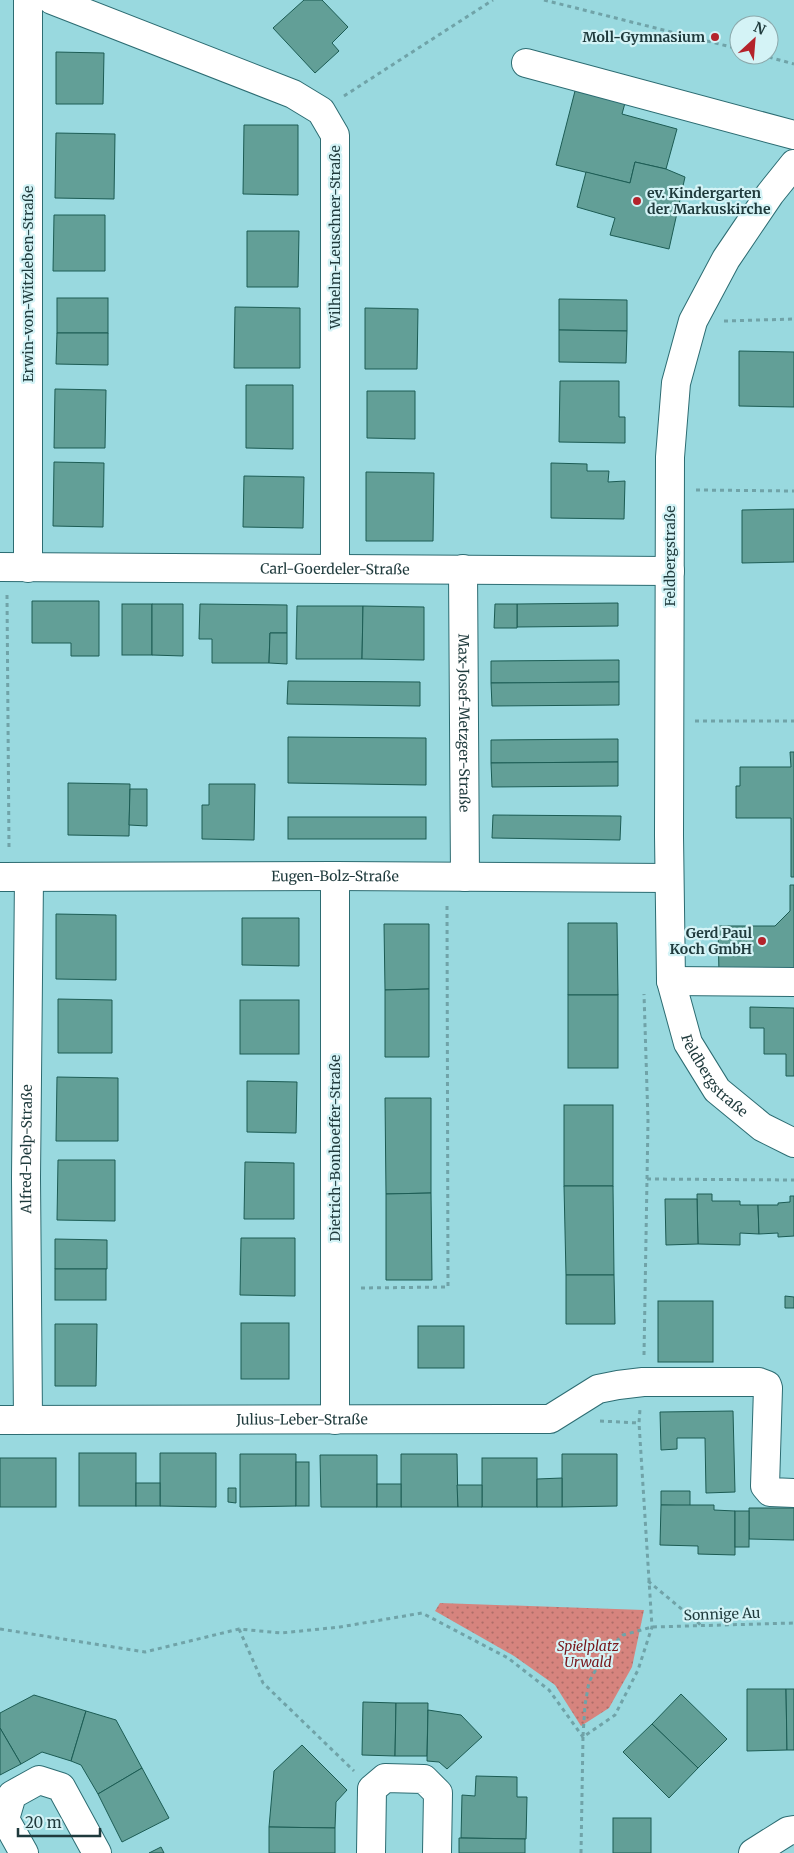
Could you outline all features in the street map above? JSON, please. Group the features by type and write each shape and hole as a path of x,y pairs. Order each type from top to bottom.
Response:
{"street":[{"name":"Erwin-von-Witzleben-Straße","path":"11,567 28,0"},
{"path":"52,0 293,94 322,110"},
{"path":"526,63 794,135"},
{"name":"Wilhelm-Leuschner-Straße","path":"322,110 335,135 335,569"},
{"name":"Feldbergstraße","path":"794,164 770,194 726,259 693,321 676,382 670,457 669,878 671,981 688,1043 717,1090 762,1127 794,1144"},
{"name":"Carl-Goerdeler-Straße","path":"11,567 670,571"},
{"name":"Max-Josef-Metzger-Straße","path":"456,877 464,569"},
{"name":"Dietrich-Bonhoeffer-Straße","path":"335,876 336,1420"},
{"name":"Eugen-Bolz-Straße","path":"13,877 669,878"},
{"name":"Alfred-Delp-Straße","path":"13,877 26,1178 28,1420"},
{"path":"671,981 794,982"},
{"name":"Julius-Leber-Straße","path":"0,1420 550,1419 598,1389 643,1382 759,1382 767,1385 765,1486 770,1492 794,1493"},
{"path":"371,1853 372,1789 385,1778 424,1778 438,1793 437,1853"},
{"path":"24,1853 5,1819 12,1795 39,1780 61,1787 98,1853"},
{"path":"753,1853 788,1831 794,1830"}],"path":[{"path":"322,110 493,0"},
{"path":"544,0 729,46"},
{"path":"779,60 794,64"},
{"path":"693,321 794,319"},
{"path":"670,490 794,491"},
{"path":"11,567 13,877"},
{"path":"670,721 794,721"},
{"path":"335,1288 448,1288 456,877"},
{"path":"647,1179 794,1180"},
{"path":"647,1581 702,1626"},
{"name":"Sonnige Au","path":"239,1629 281,1633 340,1627 422,1613 508,1658 550,1690 583,1737 589,1682 605,1653 623,1635 652,1627 794,1623"},
{"path":"0,1630 145,1652 239,1629 263,1683 372,1789"}],"green space":[{"name":"Spielplatz Urwald","path":"440,1603 644,1610 632,1667 609,1708 581,1726 555,1685 514,1656 435,1611"}],"building":[{"path":"304,0 322,0 348,27 332,43 339,51 315,73 273,28"},
{"path":"56,52 104,53 103,104 56,104"},
{"path":"575,91 625,103 622,114 677,129 666,169 635,162 630,183 556,165"},
{"path":"244,125 298,125 298,195 243,194"},
{"path":"56,133 115,134 114,199 55,198"},
{"path":"635,162 666,169 685,177 669,249 610,235 615,218 577,207 586,172 630,183"},
{"path":"54,215 105,215 105,271 53,271"},
{"path":"247,231 299,231 298,287 247,287"},
{"path":"57,298 108,298 108,333 57,333"},
{"path":"559,299 627,300 627,331 559,330"},
{"path":"235,307 300,308 300,368 234,368"},
{"path":"365,308 418,309 417,369 365,369"},
{"path":"559,330 627,331 626,363 559,362"},
{"path":"57,333 108,333 108,365 56,364"},
{"path":"739,351 794,352 794,407 739,406"},
{"path":"560,381 619,381 619,417 625,417 625,443 559,442"},
{"path":"246,385 293,385 293,449 246,448"},
{"path":"55,389 106,390 105,448 54,448"},
{"path":"367,391 415,391 415,439 367,438"},
{"path":"54,462 104,463 103,527 53,526"},
{"path":"551,463 587,464 587,471 609,471 608,482 625,481 624,519 551,518"},
{"path":"366,472 434,473 433,541 366,541"},
{"path":"244,476 304,477 303,528 243,527"},
{"path":"794,509 794,562 742,563 742,510"},
{"path":"32,601 99,601 99,656 71,656 71,643 32,643"},
{"path":"618,603 618,626 517,627 517,604"},
{"path":"122,604 152,604 152,655 122,655"},
{"path":"152,604 183,604 183,656 152,655"},
{"path":"200,604 287,605 287,633 270,633 269,663 212,663 212,639 199,639"},
{"path":"495,604 517,604 517,628 494,628"},
{"path":"297,606 363,606 362,659 296,659"},
{"path":"363,606 424,607 424,660 362,659"},
{"path":"270,633 287,633 287,664 269,663"},
{"path":"619,660 619,682 491,683 491,661"},
{"path":"288,681 420,682 420,706 287,704"},
{"path":"619,682 619,705 492,706 491,683"},
{"path":"288,737 426,738 426,785 288,783"},
{"path":"618,739 618,762 491,763 491,740"},
{"path":"790,752 794,752 794,877 791,877 791,818 736,818 736,786 740,786 740,767 791,767"},
{"path":"618,762 618,786 492,787 491,763"},
{"path":"68,783 130,784 129,836 68,835"},
{"path":"209,784 255,784 254,840 202,839 202,805 209,805"},
{"path":"130,789 147,789 147,826 129,825"},
{"path":"493,815 621,816 620,840 492,838"},
{"path":"288,817 426,817 426,839 288,839"},
{"path":"790,885 794,885 794,974 719,975 718,926 775,926 790,911"},
{"path":"56,914 116,915 116,980 56,979"},
{"path":"242,918 299,918 299,966 242,965"},
{"path":"568,923 617,923 618,995 568,995"},
{"path":"384,924 429,924 429,989 385,990"},
{"path":"429,989 429,1057 385,1057 385,990"},
{"path":"568,995 618,995 618,1068 568,1068"},
{"path":"58,999 112,1000 112,1053 58,1053"},
{"path":"240,1000 299,1000 299,1054 240,1054"},
{"path":"750,1007 794,1008 794,1076 786,1076 786,1054 764,1054 764,1028 750,1028"},
{"path":"57,1077 118,1078 118,1141 56,1141"},
{"path":"247,1081 297,1082 296,1133 247,1132"},
{"path":"385,1098 431,1098 431,1193 386,1194"},
{"path":"564,1105 613,1105 613,1186 564,1186"},
{"path":"58,1160 115,1160 115,1221 57,1220"},
{"path":"245,1162 294,1163 294,1219 244,1219"},
{"path":"564,1186 613,1186 614,1275 566,1275"},
{"path":"431,1193 432,1280 386,1280 386,1194"},
{"path":"697,1194 712,1194 712,1201 740,1201 740,1205 758,1205 759,1234 740,1233 740,1245 698,1244"},
{"path":"790,1196 794,1196 794,1236 778,1237 778,1233 759,1234 758,1205 778,1205 778,1203 790,1202"},
{"path":"665,1199 697,1199 698,1244 666,1245"},
{"path":"241,1238 295,1238 295,1296 240,1295"},
{"path":"55,1239 107,1240 107,1269 55,1269"},
{"path":"55,1269 106,1269 106,1300 55,1300"},
{"path":"566,1275 614,1275 615,1324 566,1324"},
{"path":"785,1296 794,1297 794,1308 785,1308"},
{"path":"658,1301 713,1301 713,1362 658,1362"},
{"path":"241,1323 289,1323 289,1379 241,1379"},
{"path":"55,1324 97,1324 96,1386 55,1386"},
{"path":"418,1326 464,1326 464,1368 418,1368"},
{"path":"733,1411 735,1492 706,1493 705,1438 677,1438 677,1449 661,1450 660,1412"},
{"path":"79,1453 136,1453 136,1506 79,1506"},
{"path":"160,1453 216,1453 216,1507 160,1506"},
{"path":"240,1454 296,1454 296,1506 240,1507"},
{"path":"401,1454 457,1454 458,1507 401,1507"},
{"path":"562,1454 617,1454 617,1506 562,1507"},
{"path":"320,1455 377,1455 377,1507 321,1507"},
{"path":"0,1458 56,1458 56,1507 0,1507"},
{"path":"482,1458 537,1458 537,1507 482,1507"},
{"path":"296,1462 309,1462 309,1506 296,1506"},
{"path":"562,1478 562,1507 537,1507 537,1479"},
{"path":"136,1483 160,1483 160,1506 136,1506"},
{"path":"377,1484 401,1484 401,1507 377,1507"},
{"path":"457,1485 482,1485 482,1507 458,1507"},
{"path":"228,1488 236,1488 236,1503 228,1502"},
{"path":"661,1491 690,1491 690,1506 661,1505"},
{"path":"661,1505 714,1505 714,1510 735,1511 735,1555 698,1554 698,1546 660,1545"},
{"path":"749,1508 794,1508 794,1540 749,1539"},
{"path":"735,1511 749,1511 749,1547 735,1547"},
{"path":"747,1689 786,1689 787,1750 747,1751"},
{"path":"786,1689 794,1689 794,1750 787,1750"},
{"path":"681,1694 727,1739 698,1768 652,1724"},
{"path":"34,1695 86,1711 71,1761 42,1752 21,1764 0,1728 0,1713"},
{"path":"363,1702 396,1703 395,1756 362,1755"},
{"path":"396,1703 428,1703 427,1756 395,1756"},
{"path":"428,1710 461,1715 482,1737 447,1769 439,1762 427,1761"},
{"path":"86,1711 116,1720 142,1768 98,1794 81,1765 71,1761"},
{"path":"652,1724 698,1768 669,1798 623,1752"},
{"path":"0,1728 21,1764 0,1775"},
{"path":"302,1745 347,1790 336,1802 335,1828 269,1827 274,1771"},
{"path":"142,1768 169,1818 122,1842 98,1794"},
{"path":"476,1776 517,1777 517,1797 527,1797 526,1839 461,1838 462,1795 475,1796"},
{"path":"613,1818 651,1818 651,1853 613,1853"},
{"path":"269,1827 335,1828 335,1853 269,1853"},
{"path":"459,1838 525,1839 525,1853 459,1853"},
{"path":"161,1847 164,1853 149,1853"}],"place":[{"name":"Moll-Gymnasium","path":"715,37"},
{"name":"ev. Kindergarten der Markuskirche","path":"637,201"},
{"name":"Gerd Paul Koch GmbH","path":"762,941"}]}
